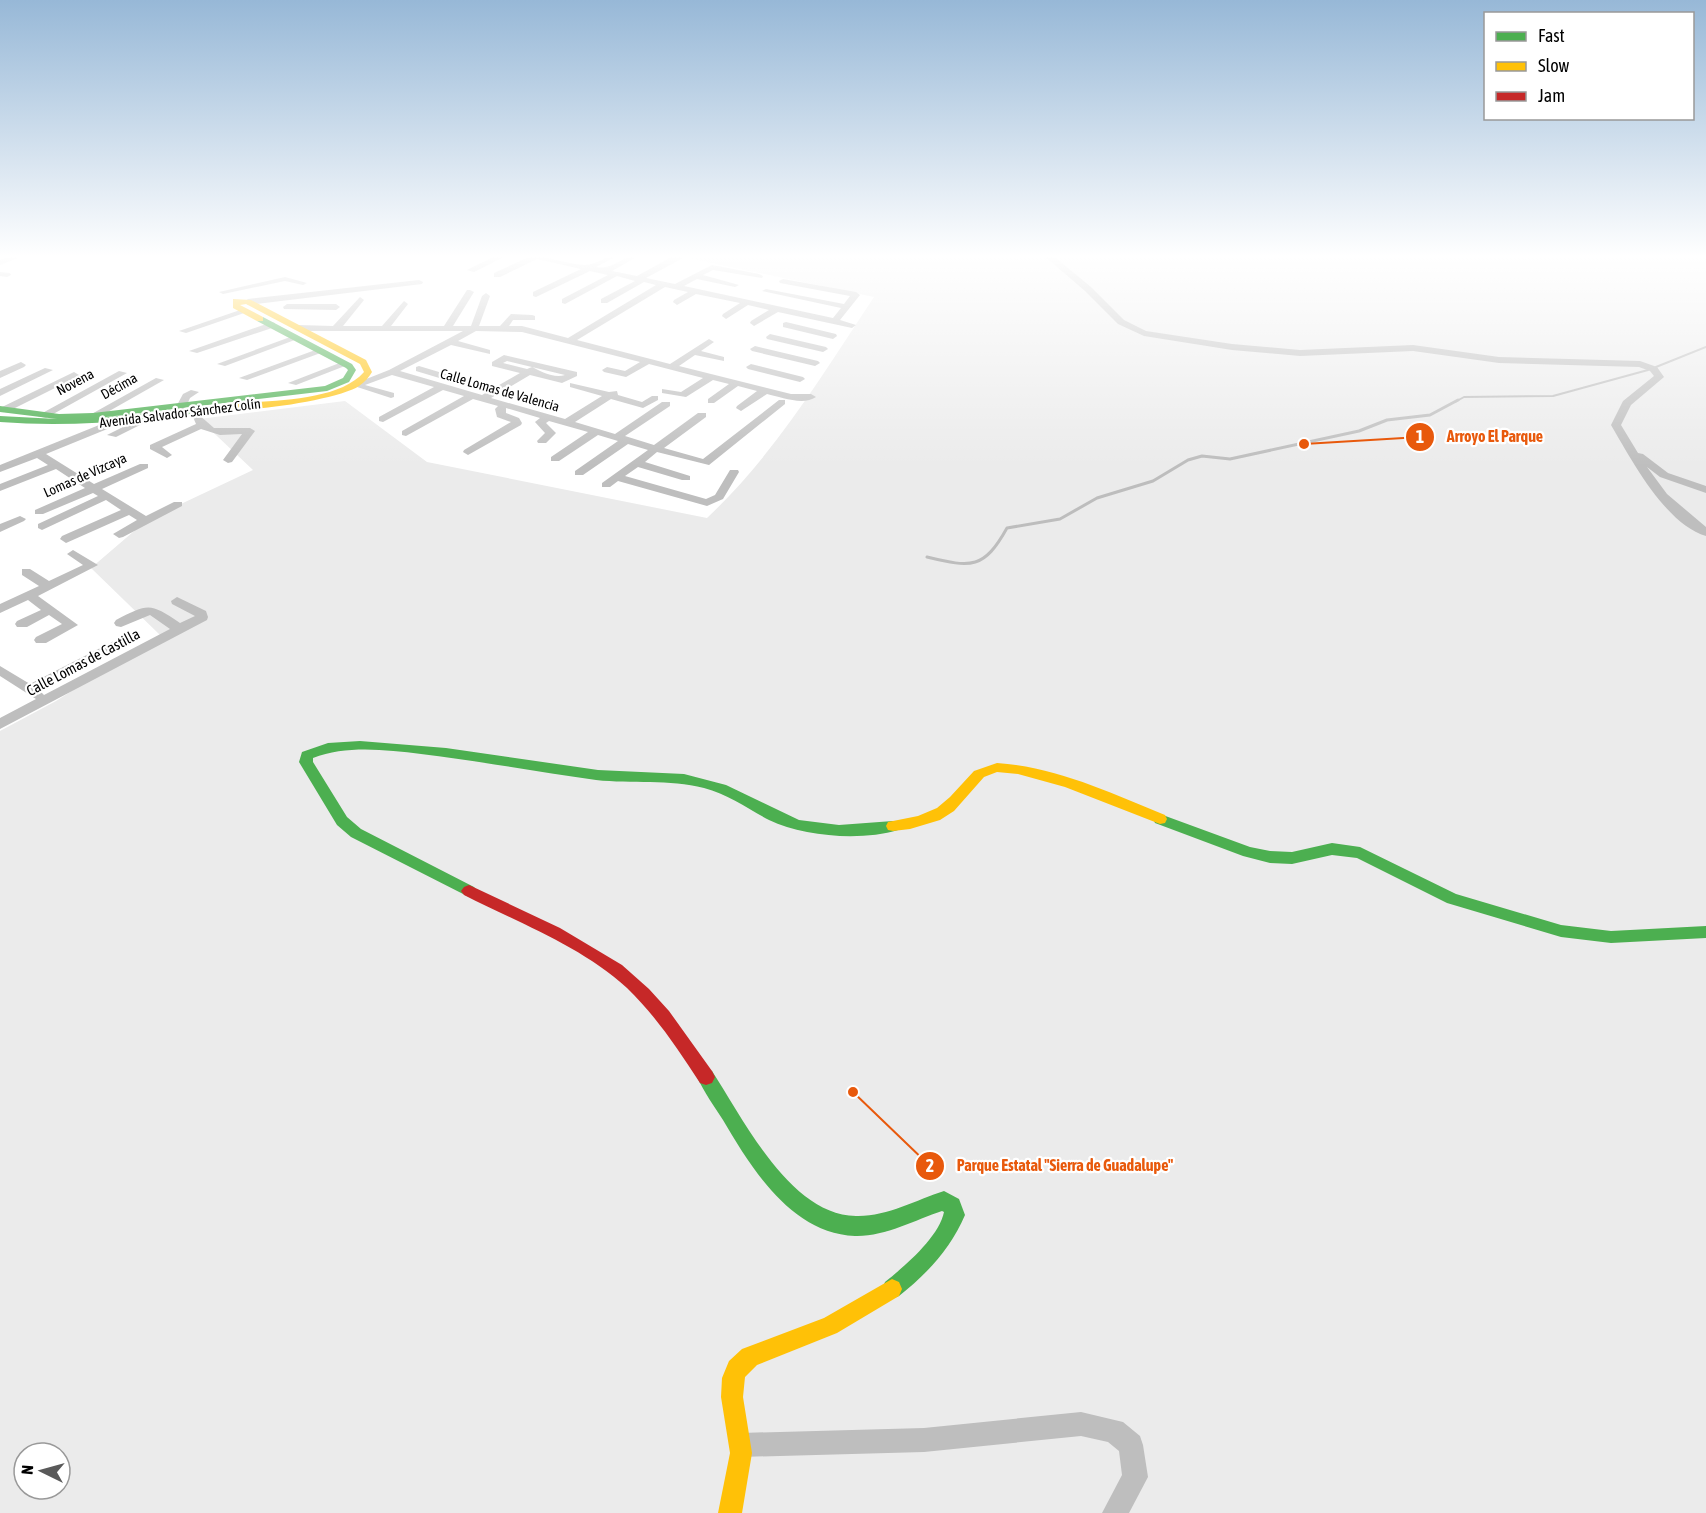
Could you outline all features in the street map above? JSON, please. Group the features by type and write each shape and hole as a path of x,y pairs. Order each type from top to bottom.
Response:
{"street":[{"path":"183,331 193,325"},
{"path":"194,351 272,325 363,362 368,372 353,384"},
{"path":"279,325 345,364 352,370 353,384"},
{"path":"293,333 301,325"},
{"path":"335,329 339,325"},
{"path":"384,329 388,325"},
{"path":"447,328 449,325"},
{"path":"503,328 505,325"},
{"path":"569,341 597,325"},
{"path":"823,349 770,337 786,325 833,336"},
{"path":"1126,325 1144,333 1232,347 1300,353 1413,348 1499,360 1640,364 1654,369 1659,377 1627,403 1616,425 1637,464 1665,501 1706,532"},
{"path":"353,384 392,372 476,328"},
{"path":"222,364 293,333 335,329 522,329 764,391 791,397 811,397"},
{"path":"451,342 487,352"},
{"path":"670,367 709,342"},
{"path":"755,350 815,363"},
{"path":"244,378 321,351"},
{"path":"694,352 722,359"},
{"path":"711,400 770,353"},
{"path":"506,358 574,374 562,381 528,372 495,364 506,358"},
{"path":"607,369 626,374 647,361"},
{"path":"293,383 345,364"},
{"path":"0,375 21,365"},
{"path":"482,399 540,366"},
{"path":"751,367 800,379"},
{"path":"419,369 442,375 424,382"},
{"path":"0,393 48,370"},
{"name":"Calle Lomas de Valencia","path":"392,372 705,463 782,402"},
{"name":"Novena","path":"42,416 122,373"},
{"path":"1,413 74,375"},
{"path":"665,392 683,395 711,377"},
{"path":"584,379 655,398 643,405 609,395 573,385 584,379"},
{"name":"Décima","path":"93,416 159,380"},
{"path":"353,384 391,395"},
{"name":"Avenida Salvador Sánchez Colín","path":"1,413 70,424 181,407 322,395 353,384"},
{"path":"383,419 441,387"},
{"path":"566,423 620,388"},
{"path":"741,408 764,391"},
{"path":"181,407 186,396 194,392"},
{"path":"406,433 471,396"},
{"name":"Avenida Salvador Sánchez Colín","path":"1,413 42,416 151,417 202,411 229,404"},
{"path":"579,473 666,404"},
{"path":"468,452 517,423 501,415 500,409 504,405"},
{"path":"202,411 198,418 202,425 214,432 250,430 228,460"},
{"path":"606,485 702,415"},
{"path":"0,469 41,456 122,417"},
{"path":"112,435 151,417"},
{"path":"542,441 551,433 540,422 547,418"},
{"path":"167,455 154,447 202,425"},
{"path":"555,459 596,432"},
{"name":"Lomas de Vizcaya","path":"41,456 100,436"},
{"path":"1630,448 1649,466 1664,475 1706,490"},
{"path":"41,456 146,520"},
{"path":"637,463 686,478"},
{"name":"Lomas de Vizcaya","path":"1,488 57,465"},
{"name":"Lomas de Vizcaya","path":"39,512 144,466"},
{"path":"616,477 707,503 719,497 734,472"},
{"name":"Lomas de Vizcaya","path":"42,526 106,496"},
{"path":"119,534 178,504"},
{"path":"66,539 130,510"},
{"path":"0,528 20,519"},
{"path":"2,605 29,595 92,565 73,554"},
{"path":"26,572 48,586"},
{"path":"29,595 71,625 41,640"},
{"name":"Calle Lomas de Castilla","path":"0,724 182,630 202,617 201,614 177,601"},
{"path":"22,624 50,610"},
{"path":"121,623 148,610 182,630"},
{"path":"30,690 119,644"},
{"path":"0,670 46,701"},
{"path":"730,1513 741,1445 733,1405 732,1379 738,1366 745,1360 771,1348 809,1336 875,1300 936,1250 948,1233 955,1215 952,1206 944,1201 873,1225 840,1227 815,1218 795,1205 778,1186 670,1024 643,994 597,957 569,941 356,833 342,821 306,762 307,755 316,748 341,745 461,752 598,775 688,781 712,785 788,822 816,829 845,830 908,825 935,816 953,804 980,773 990,767 1005,766 1056,779 1248,852 1274,858 1292,858 1324,849 1344,849 1367,855 1421,886 1449,898 1520,920 1598,936 1706,932"},
{"path":"741,1445 924,1440 1081,1424 1114,1431 1131,1445 1135,1477 1115,1513"}],"shaded area":[{"path":"856,325 1706,325 1706,1513 0,1513 0,731 56,701 160,635 91,568 147,520 253,470 199,419 345,401 427,462 707,518 755,467 797,412"}],"waterway":[{"path":"1656,367 1706,347"},
{"path":"1455,402 1464,397 1553,396 1648,370"},
{"path":"927,557 955,563 975,562 991,551 1007,528 1060,519 1097,498 1153,481 1188,460 1202,456 1230,459 1359,431 1387,420 1430,415 1458,400"}],"traffic: fast":[{"path":"0,409 59,417 93,416 327,388 346,380 352,370 349,366 271,325"},
{"path":"0,419 87,422 233,407"},
{"path":"469,891 356,833 342,821 306,762 307,755 328,748 360,745 401,747 598,775 684,779 721,788 776,817 811,828 839,830 893,826"},
{"path":"1160,819 1248,852 1270,857 1292,858 1332,849 1360,853 1452,899 1561,931 1611,937 1706,932"},
{"path":"706,1077 767,1171 808,1211 830,1222 855,1226 889,1220 944,1201 952,1206 955,1215 936,1246 920,1265 892,1289"}],"traffic: slow":[{"path":"233,407 328,395 355,385 368,372 363,362 291,325"},
{"path":"893,826 910,824 935,816 949,807 979,774 997,767 1018,769 1070,783 1160,819"},
{"path":"730,1513 741,1453 732,1397 733,1378 737,1369 750,1357 830,1326 892,1289"}],"traffic: jam":[{"path":"469,891 577,945 616,970 632,983 663,1016 706,1077"}],"place":[{"name":"Arroyo El Parque","path":"1304,444"},
{"name":"Parque Estatal \"Sierra de Guadalupe\"","path":"853,1092"}]}
